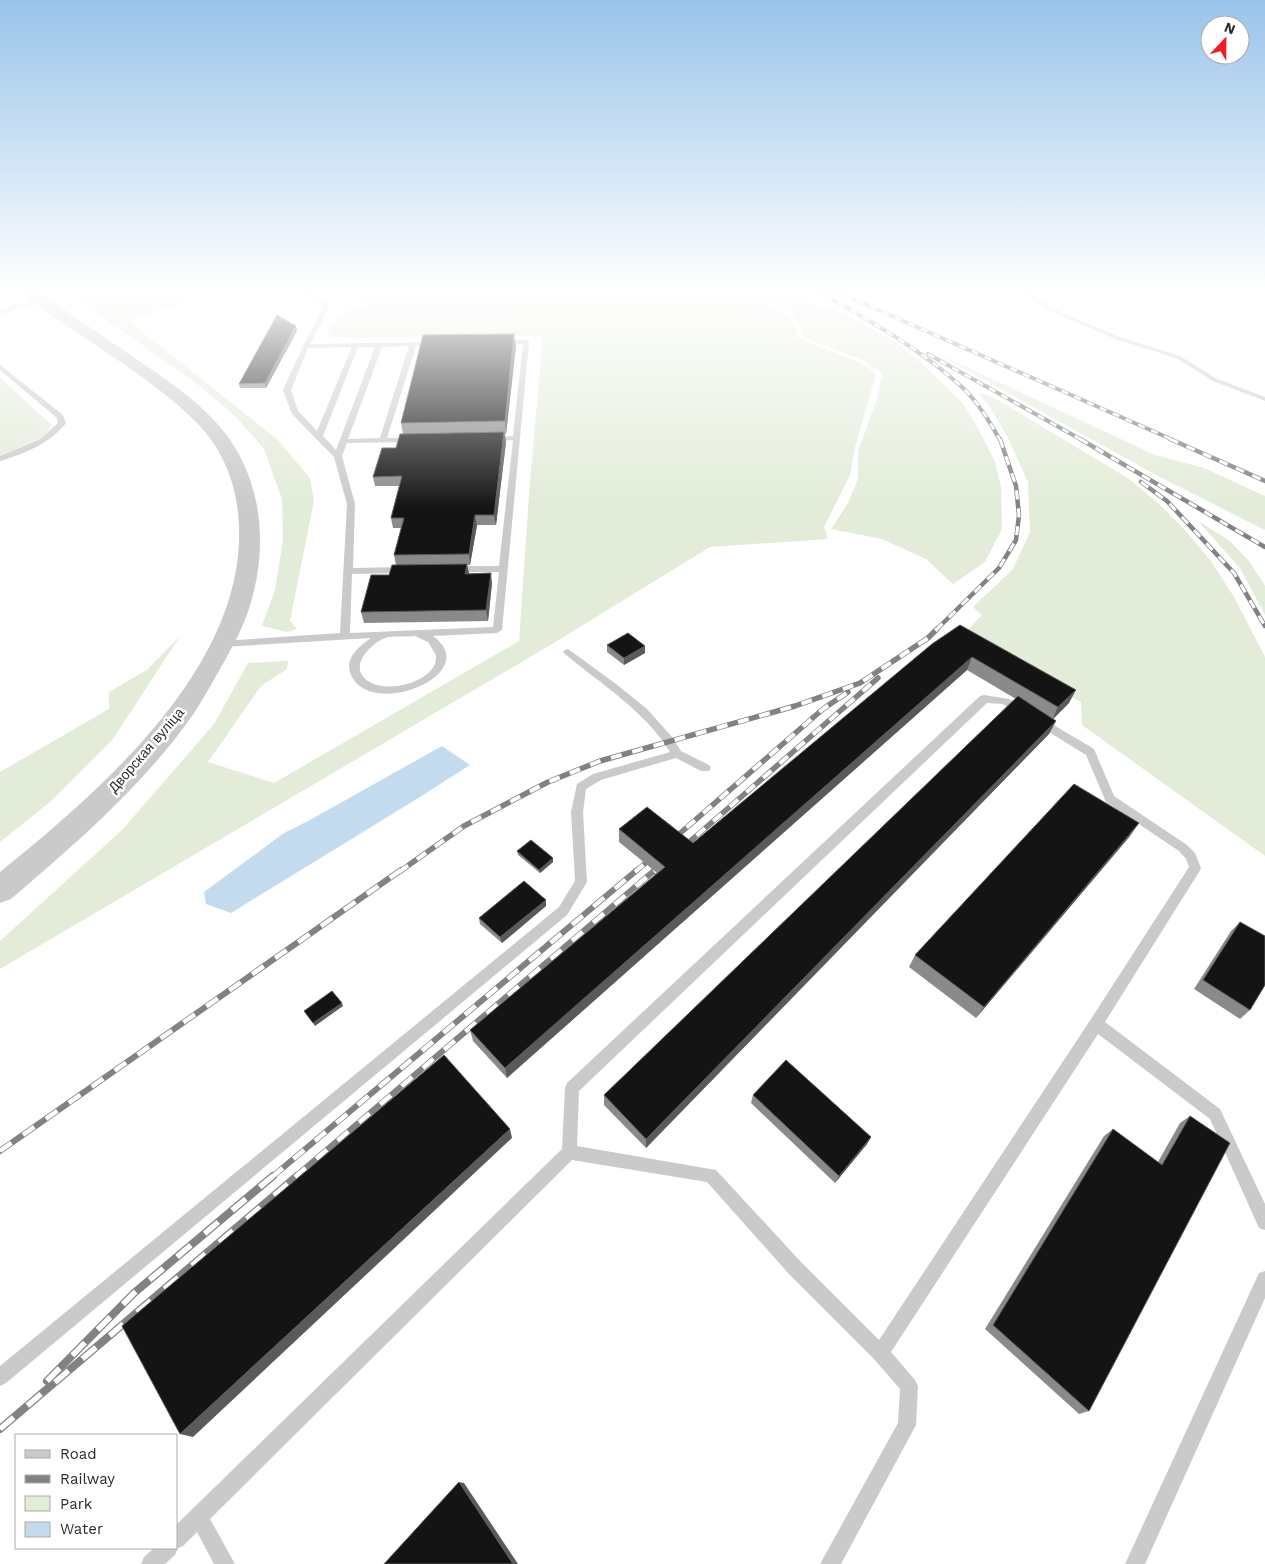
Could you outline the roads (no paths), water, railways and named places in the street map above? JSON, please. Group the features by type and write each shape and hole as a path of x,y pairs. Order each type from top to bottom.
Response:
{"street":[{"name":"Дворская вуліца","path":"0,890 115,787 181,713 222,644 240,601 249,555 250,514 241,477 233,459 218,436 200,417 170,391 129,362"}],"lane":[{"path":"299,362 287,390 295,412 338,456 351,504 345,636"},
{"path":"319,436 349,362"},
{"path":"338,456 373,362"},
{"path":"384,440 408,362"},
{"path":"222,644 410,632 497,630 524,362"},
{"path":"1186,362 1215,380 1265,399"},
{"path":"0,367 60,417 62,423 58,430 48,437 0,459"},
{"path":"479,439 517,438"},
{"path":"344,441 422,440"},
{"path":"445,570 504,569"},
{"path":"348,571 416,570"},
{"path":"397,633 371,641 355,659 354,668 358,678 366,685 379,690 409,688 433,674 440,665 442,656 439,647 432,640 410,632"},
{"path":"345,636 362,649"},
{"path":"568,652 656,723 670,740 677,754 705,768"},
{"path":"178,1537 570,1152 572,1088 984,699 995,698 1009,702 1090,752 1110,799 1183,848 1191,856 1195,868 1096,1024 880,1353"},
{"path":"0,1377 564,911 581,882 577,812 581,787 597,777 677,754"},
{"path":"1096,1024 1215,1114 1265,1222"},
{"path":"570,1152 711,1175 795,1268 880,1353 909,1386 907,1425 830,1564"},
{"path":"1135,1564 1265,1279"},
{"path":"199,1517 225,1564"},
{"path":"151,1564 167,1549"}],"water":[{"path":"442,746 470,765 231,913 206,904 204,892 284,833"}],"railway":[{"path":"931,362 962,387 973,399 988,419 1000,440"},
{"path":"942,362 1082,440"},
{"path":"996,362 1173,440"},
{"path":"936,630 999,568 1016,540 1019,515 1016,486 1000,439"},
{"path":"1080,439 1265,547"},
{"path":"1170,439 1265,481"},
{"path":"1141,482 1167,501 1234,573 1265,626"},
{"path":"399,872 464,826 548,782 600,761 795,706 860,683 928,638 936,630"},
{"path":"680,850 878,678"},
{"path":"670,842 823,709 848,692"},
{"path":"635,872 655,855"},
{"path":"654,872 665,862"},
{"path":"0,1151 401,870"},
{"path":"272,1177 637,870"},
{"path":"295,1177 655,870"},
{"path":"47,1381 134,1293 273,1176"},
{"path":"0,1429 297,1176"}]}
